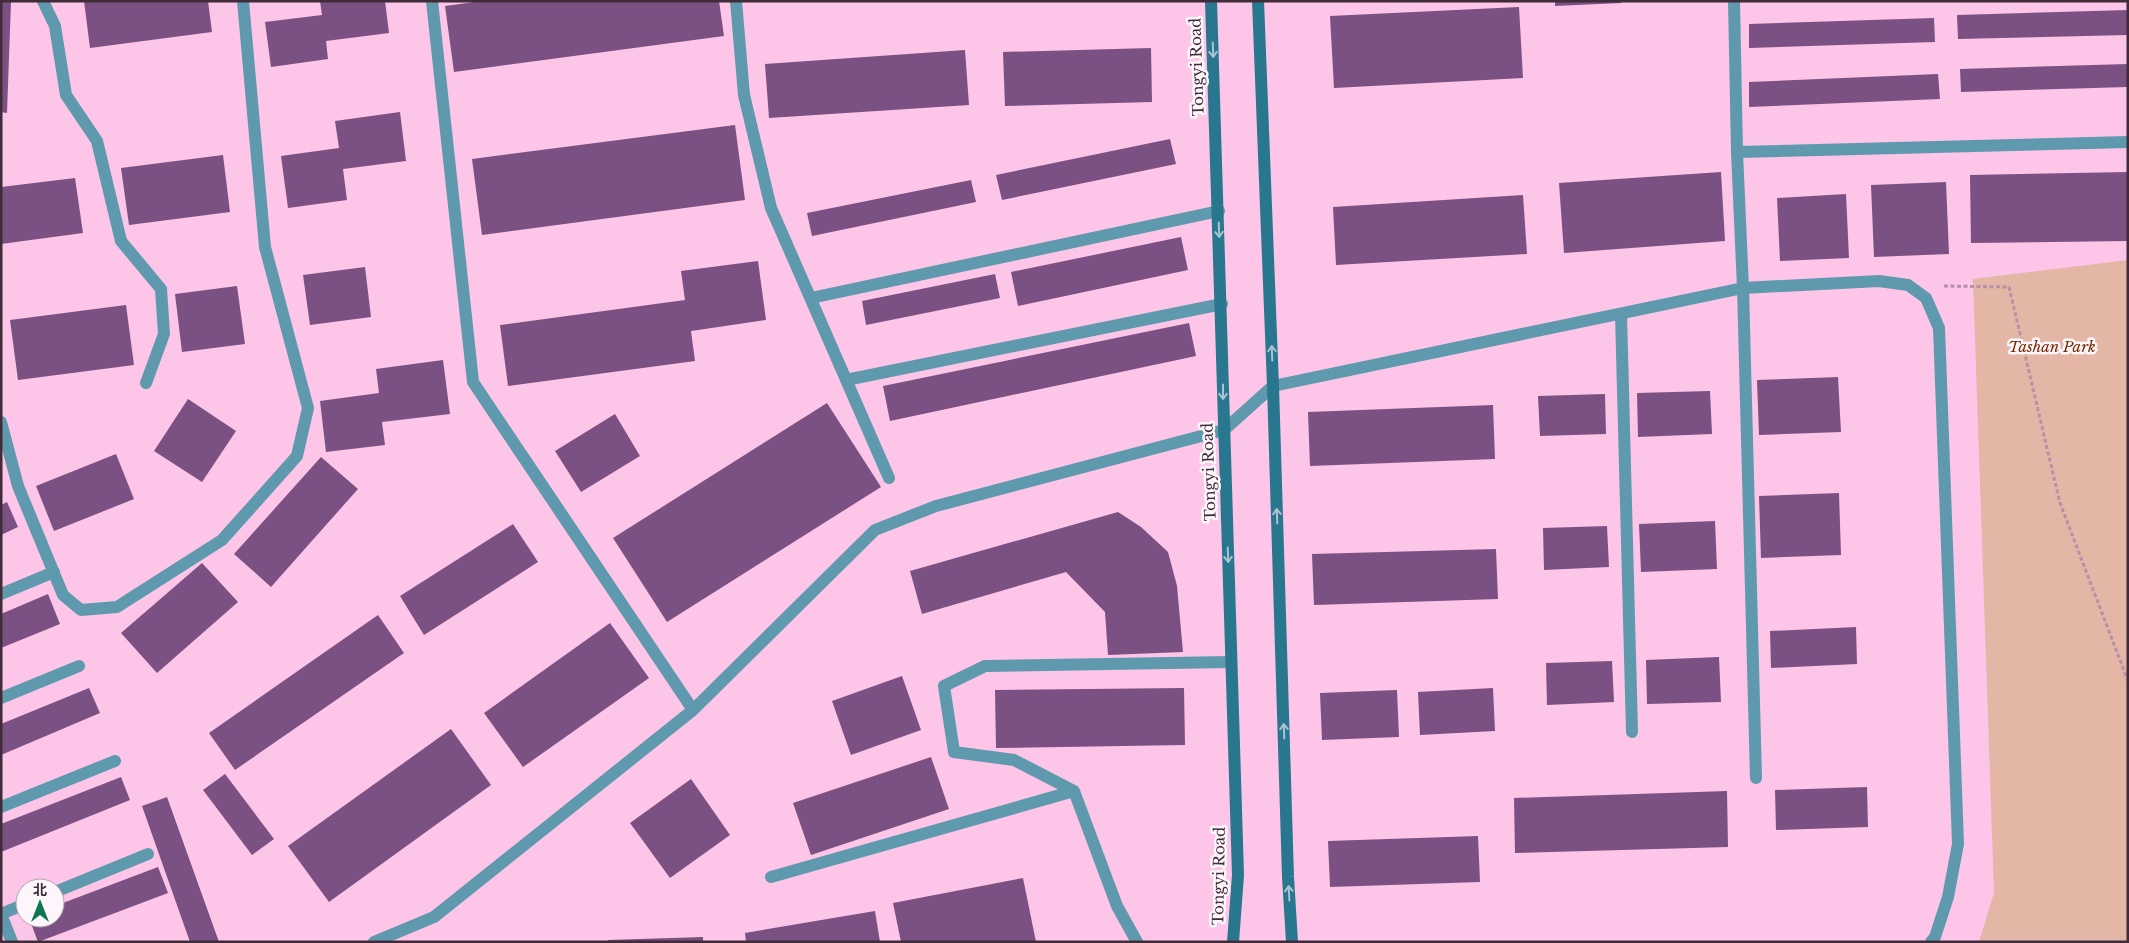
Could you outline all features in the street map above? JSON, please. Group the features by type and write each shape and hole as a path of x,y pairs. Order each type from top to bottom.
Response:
{"main road":[{"name":"Tongyi Road","path":"1211,1 1222,304 1224,430 1238,875 1233,942"},
{"path":"1258,1 1273,386 1288,877 1292,942"}],"street":[{"path":"43,1 55,26 66,95 97,141 121,241 161,289 164,334 146,383"},
{"path":"1,422 18,486 63,595 82,610 117,607 222,540 298,456 308,408 265,247 243,1"},
{"path":"432,1 473,382 693,710"},
{"path":"736,1 744,95 769,199 889,478"},
{"path":"1734,1 1737,152 1744,288 1756,778"},
{"path":"1737,152 2128,142"},
{"path":"811,298 1219,211"},
{"path":"374,942 434,917 693,710 875,530 936,506 1224,430 1273,386 1744,288 1879,282 1908,285 1926,298 1939,328 1958,844 1948,897 1935,936 1930,942"},
{"path":"846,380 1222,304"},
{"path":"1621,314 1632,732"},
{"path":"1,594 54,572"},
{"path":"1137,942 1117,906 1074,792 1014,760 954,752 944,686 984,666 1231,662"},
{"path":"1,698 78,666"},
{"path":"1,807 115,761"},
{"path":"771,877 1074,792"},
{"path":"65,888 148,854"},
{"path":"12,942 1,914 15,908"}],"path":[{"path":"1908,285 2009,287 2060,503 2128,681"}],"green space":[{"name":"Tashan Park","path":"2128,260 2128,942 1979,942 1994,893 1973,279"}],"building":[{"path":"1,1 11,1 7,113 1,112"},
{"path":"84,1 208,1 212,32 90,48"},
{"path":"320,1 385,1 389,33 326,41 328,59 271,67 265,22 322,15"},
{"path":"482,1 719,1 724,36 454,72 445,6"},
{"path":"1555,1 1621,1 1621,3 1555,6"},
{"path":"1519,7 1523,78 1334,88 1330,16"},
{"path":"2128,10 2128,35 1958,39 1957,15"},
{"path":"1934,18 1935,42 1749,48 1749,24"},
{"path":"1151,48 1152,102 1005,106 1003,52"},
{"path":"965,50 969,105 769,118 765,64"},
{"path":"2128,64 2128,87 1961,92 1960,69"},
{"path":"1938,74 1940,99 1749,107 1749,82"},
{"path":"400,112 406,161 343,169 347,200 288,208 281,156 339,148 335,121"},
{"path":"735,125 745,200 482,235 472,159"},
{"path":"1170,139 1176,164 1002,200 996,175"},
{"path":"223,155 230,212 129,225 121,168"},
{"path":"1721,172 1725,241 1564,253 1559,183"},
{"path":"2128,172 2128,241 1971,243 1970,175"},
{"path":"75,178 83,233 1,244 1,187"},
{"path":"971,180 976,202 812,236 807,213"},
{"path":"1946,182 1949,254 1874,257 1871,185"},
{"path":"1846,194 1849,258 1780,261 1777,198"},
{"path":"1523,195 1527,254 1336,265 1333,207"},
{"path":"1181,237 1188,270 1018,306 1011,272"},
{"path":"758,261 766,320 691,331 695,361 508,386 500,325 685,300 681,271"},
{"path":"365,267 371,317 310,325 303,275"},
{"path":"995,274 1000,298 866,325 862,301"},
{"path":"237,286 245,344 182,352 175,294"},
{"path":"126,305 134,365 18,380 10,320"},
{"path":"1189,323 1196,356 890,421 883,386"},
{"path":"443,360 450,414 382,422 385,445 326,452 320,401 379,393 376,369"},
{"path":"1838,377 1841,432 1759,435 1757,380"},
{"path":"1710,391 1712,434 1638,437 1637,393"},
{"path":"1605,394 1606,434 1540,436 1538,396"},
{"path":"188,399 236,431 202,482 154,451"},
{"path":"827,403 881,487 667,622 613,538"},
{"path":"1493,405 1495,459 1310,466 1308,412"},
{"path":"615,414 640,456 581,492 555,451"},
{"path":"116,454 134,499 54,531 36,486"},
{"path":"321,457 358,489 271,587 234,554"},
{"path":"1839,493 1841,555 1761,558 1759,496"},
{"path":"7,502 18,527 1,535 1,505"},
{"path":"1118,512 1141,527 1168,552 1177,586 1183,652 1108,655 1105,612 1066,572 922,614 910,571"},
{"path":"1715,521 1717,569 1641,572 1639,524"},
{"path":"513,524 538,562 424,635 400,596"},
{"path":"1607,526 1609,567 1544,570 1543,528"},
{"path":"1496,549 1498,599 1314,605 1312,554"},
{"path":"202,563 238,602 157,673 121,633"},
{"path":"48,594 60,624 1,648 1,614"},
{"path":"378,615 404,653 235,770 209,733"},
{"path":"610,623 649,678 523,767 484,713"},
{"path":"1856,627 1857,664 1771,668 1770,631"},
{"path":"1719,657 1721,702 1647,704 1646,660"},
{"path":"1612,661 1614,702 1547,705 1546,663"},
{"path":"902,676 921,730 851,755 832,701"},
{"path":"89,688 100,713 1,755 1,724"},
{"path":"1184,688 1185,745 996,748 995,690"},
{"path":"1493,688 1495,731 1420,735 1418,692"},
{"path":"1397,690 1399,737 1322,740 1320,693"},
{"path":"451,729 491,785 329,902 288,846"},
{"path":"931,757 949,809 811,855 793,803"},
{"path":"225,774 274,839 252,855 203,790"},
{"path":"121,777 130,800 1,852 1,824"},
{"path":"691,779 730,835 670,878 630,823"},
{"path":"1867,787 1868,827 1776,830 1775,790"},
{"path":"1727,791 1728,847 1515,853 1514,798"},
{"path":"167,797 219,942 190,942 142,806"},
{"path":"1478,836 1480,882 1330,887 1328,841"},
{"path":"158,867 168,893 38,942 33,928 65,928 65,902"},
{"path":"1023,878 1036,942 901,942 893,903"},
{"path":"875,911 880,942 746,942 745,933"},
{"path":"703,937 703,942 608,942 608,940"}]}
